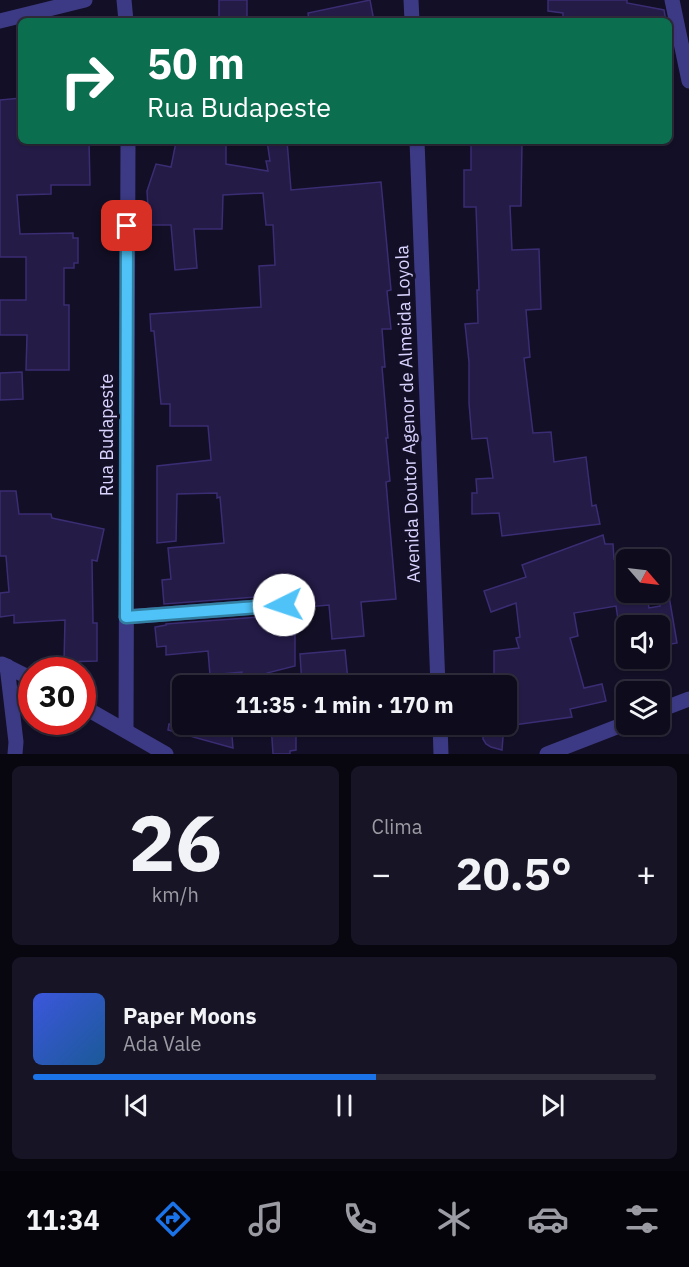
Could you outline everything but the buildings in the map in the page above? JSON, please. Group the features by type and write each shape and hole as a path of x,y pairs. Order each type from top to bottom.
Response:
{"street":[{"path":"0,21 85,0"},
{"path":"124,0 126,18"},
{"path":"411,0 412,18"},
{"path":"672,0 689,81"},
{"name":"Rua Budapeste","path":"126,730 128,144"},
{"name":"Avenida Doutor Agenor de Almeida Loyola","path":"417,144 438,675"},
{"path":"126,617 284,605"},
{"path":"4,665 18,672"},
{"path":"4,665 16,742 15,754"},
{"path":"670,706 689,699"},
{"path":"96,714 166,754"},
{"path":"548,754 616,727"},
{"path":"440,735 441,754"}],"route":[{"path":"127,226 126,617 284,605"}]}
